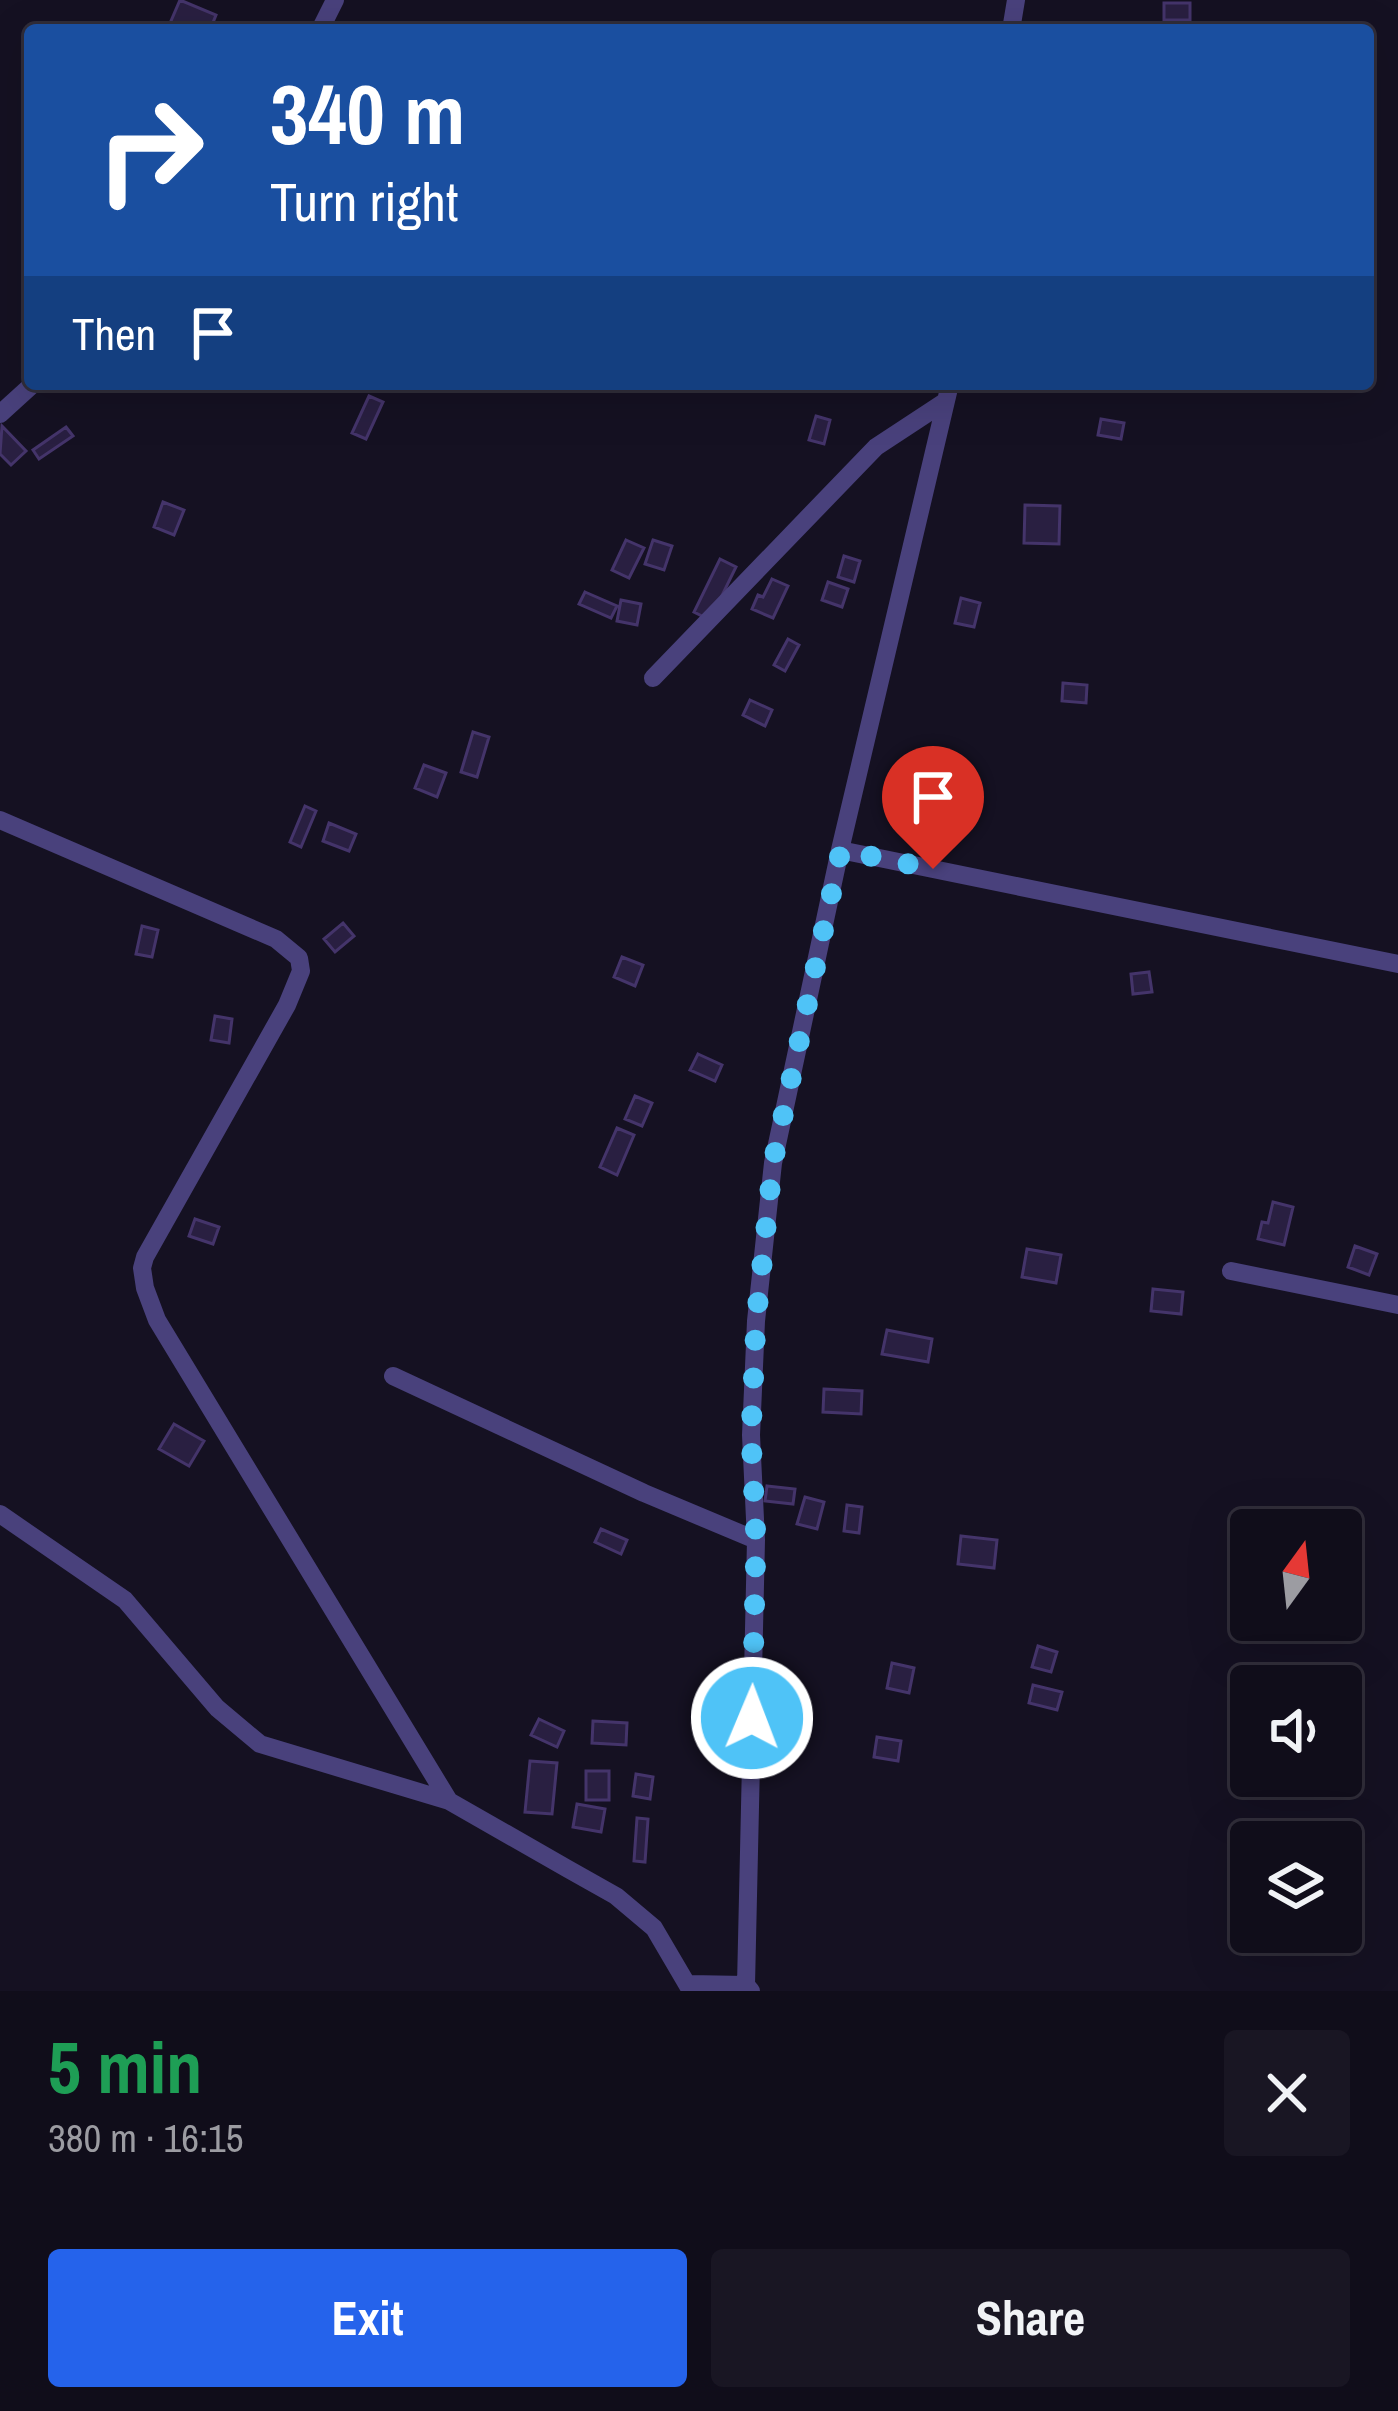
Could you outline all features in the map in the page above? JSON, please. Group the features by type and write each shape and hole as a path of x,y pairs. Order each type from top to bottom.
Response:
{"street":[{"path":"0,414 26,390"},
{"path":"653,678 876,447 948,393"},
{"path":"0,1514 125,1600 218,1708 260,1744 449,1802 616,1896 654,1928 690,1988 748,1988 756,1540 751,1435 756,1321 773,1162 948,393"},
{"path":"0,820 276,939 299,958 301,971 287,1005 145,1257 145,1288 198,1391 449,1802"},
{"path":"841,850 1398,964"},
{"path":"1231,1271 1398,1305"},
{"path":"393,1376 756,1540"}],"building":[{"path":"180,0 216,15 212,24 171,21"},
{"path":"1164,3 1190,3 1190,20 1164,20"},
{"path":"369,396 383,402 366,439 352,433"},
{"path":"816,416 830,420 824,444 809,440"},
{"path":"1101,419 1124,423 1121,439 1098,435"},
{"path":"2,426 26,451 11,465 0,454"},
{"path":"66,427 73,436 39,459 33,450"},
{"path":"163,502 184,510 174,535 154,527"},
{"path":"1025,505 1060,506 1059,544 1024,543"},
{"path":"626,540 644,548 629,578 612,570"},
{"path":"653,540 672,546 664,570 645,564"},
{"path":"844,556 860,561 854,582 838,577"},
{"path":"720,559 736,567 710,620 694,612"},
{"path":"772,579 788,586 773,618 752,609"},
{"path":"828,582 848,589 842,607 822,600"},
{"path":"585,592 617,606 611,618 579,604"},
{"path":"961,598 980,603 974,627 955,623"},
{"path":"621,600 641,604 637,625 617,621"},
{"path":"788,639 799,645 785,671 774,665"},
{"path":"1063,683 1087,685 1086,703 1062,701"},
{"path":"750,700 772,710 765,726 743,715"},
{"path":"473,732 489,737 477,777 461,772"},
{"path":"424,765 446,773 437,797 415,788"},
{"path":"305,806 316,811 301,847 290,842"},
{"path":"329,823 356,834 349,851 323,841"},
{"path":"343,923 354,936 335,952 324,939"},
{"path":"142,926 158,930 152,957 136,954"},
{"path":"622,957 643,965 635,986 614,977"},
{"path":"1149,972 1152,992 1133,994 1131,974"},
{"path":"215,1016 232,1019 229,1043 211,1040"},
{"path":"698,1054 722,1065 715,1081 690,1070"},
{"path":"635,1096 652,1103 642,1126 625,1119"},
{"path":"617,1128 634,1135 617,1175 600,1167"},
{"path":"1273,1202 1293,1207 1284,1245 1258,1239"},
{"path":"195,1219 219,1227 213,1244 189,1236"},
{"path":"1355,1246 1377,1254 1369,1275 1348,1267"},
{"path":"1027,1249 1061,1255 1056,1283 1022,1277"},
{"path":"1153,1289 1183,1292 1181,1314 1151,1311"},
{"path":"887,1330 932,1339 928,1362 882,1354"},
{"path":"824,1389 862,1391 861,1414 823,1412"},
{"path":"174,1424 204,1441 189,1466 159,1449"},
{"path":"767,1486 795,1489 793,1504 765,1501"},
{"path":"805,1497 824,1502 817,1529 797,1524"},
{"path":"847,1505 862,1507 859,1533 844,1531"},
{"path":"601,1529 627,1540 621,1554 595,1542"},
{"path":"961,1536 997,1540 994,1568 958,1564"},
{"path":"1038,1646 1057,1652 1051,1672 1032,1667"},
{"path":"892,1663 914,1668 909,1693 887,1688"},
{"path":"1033,1685 1062,1692 1057,1710 1029,1703"},
{"path":"539,1719 564,1731 557,1747 531,1735"},
{"path":"593,1721 627,1723 626,1745 592,1743"},
{"path":"877,1737 901,1741 898,1761 874,1757"},
{"path":"530,1761 557,1763 552,1814 525,1812"},
{"path":"586,1771 609,1771 609,1800 586,1800"},
{"path":"636,1774 653,1777 650,1799 633,1796"},
{"path":"577,1804 605,1809 601,1832 573,1827"},
{"path":"637,1818 648,1819 645,1862 634,1861"}],"route":[{"path":"752,1718 756,1540 751,1435 756,1321 773,1162 841,850 933,869"}]}
